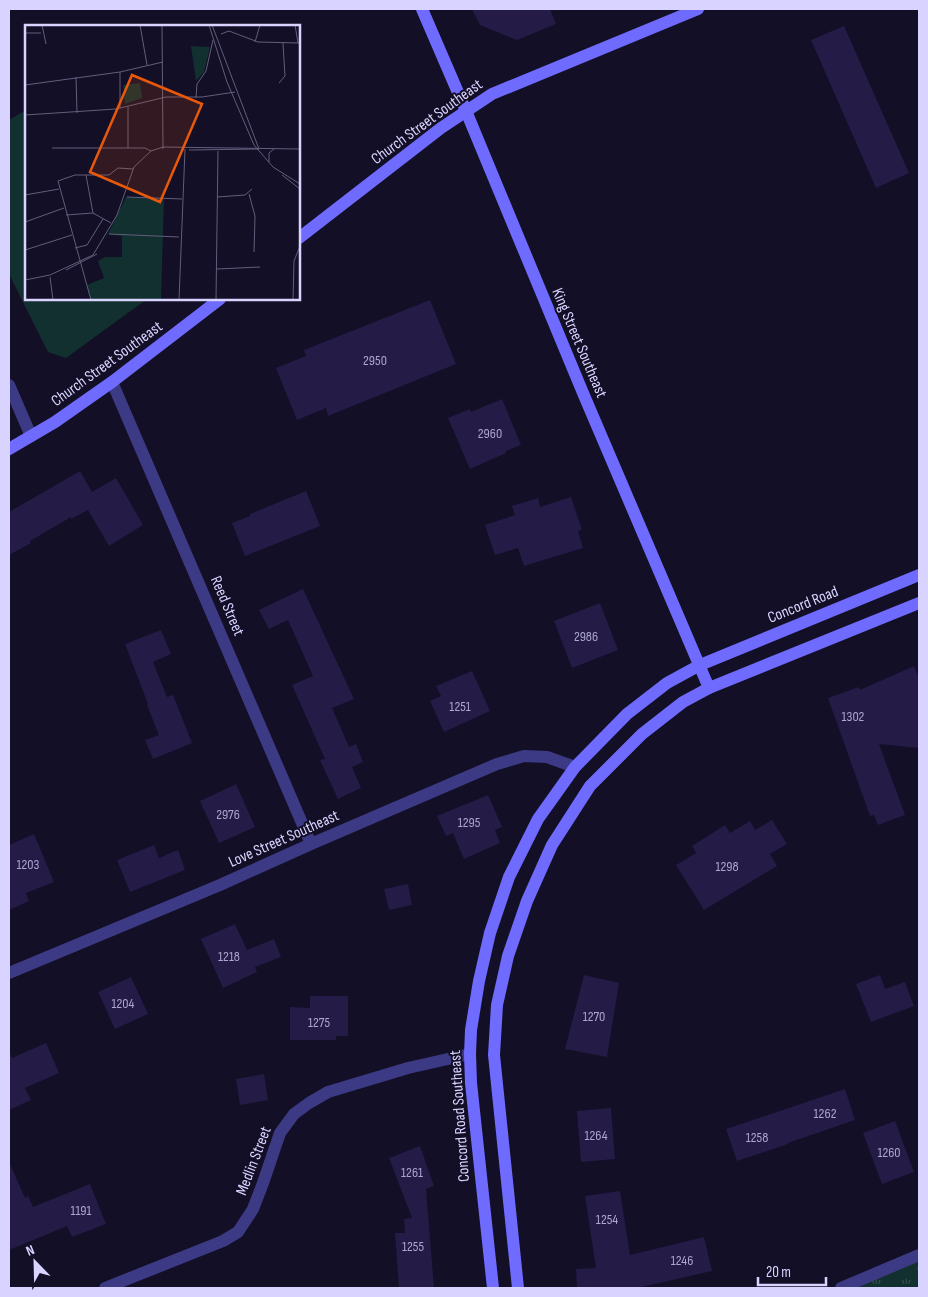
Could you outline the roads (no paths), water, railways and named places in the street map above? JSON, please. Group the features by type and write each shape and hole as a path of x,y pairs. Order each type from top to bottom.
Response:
{"main road":[{"name":"King Street Southeast","path":"422,9 709,688"},
{"name":"Church Street Southeast","path":"300,237 437,132 492,94 698,9"},
{"name":"Church Street Southeast","path":"9,448 55,422 112,382 219,300"},
{"name":"Concord Road","path":"700,665 919,575"},
{"path":"518,1288 494,1055 498,1004 508,956 527,901 552,845 590,786 642,734 683,702 709,688 919,603"},
{"name":"Concord Road Southeast","path":"493,1288 471,1083 470,1054 471,1030 479,981 490,933 509,877 538,819 575,767 627,714 667,683 700,665"}],"street":[{"name":"Reed Street","path":"112,382 311,844"},
{"path":"9,386 31,436"},
{"name":"Love Street Southeast","path":"9,973 220,885 497,764 524,756 547,757 575,767"},
{"name":"Medlin Street","path":"105,1288 223,1242 238,1232 253,1209 264,1183 280,1133 294,1114 309,1103 328,1092 360,1082 408,1068 470,1054"},
{"path":"841,1288 919,1255"}]}
